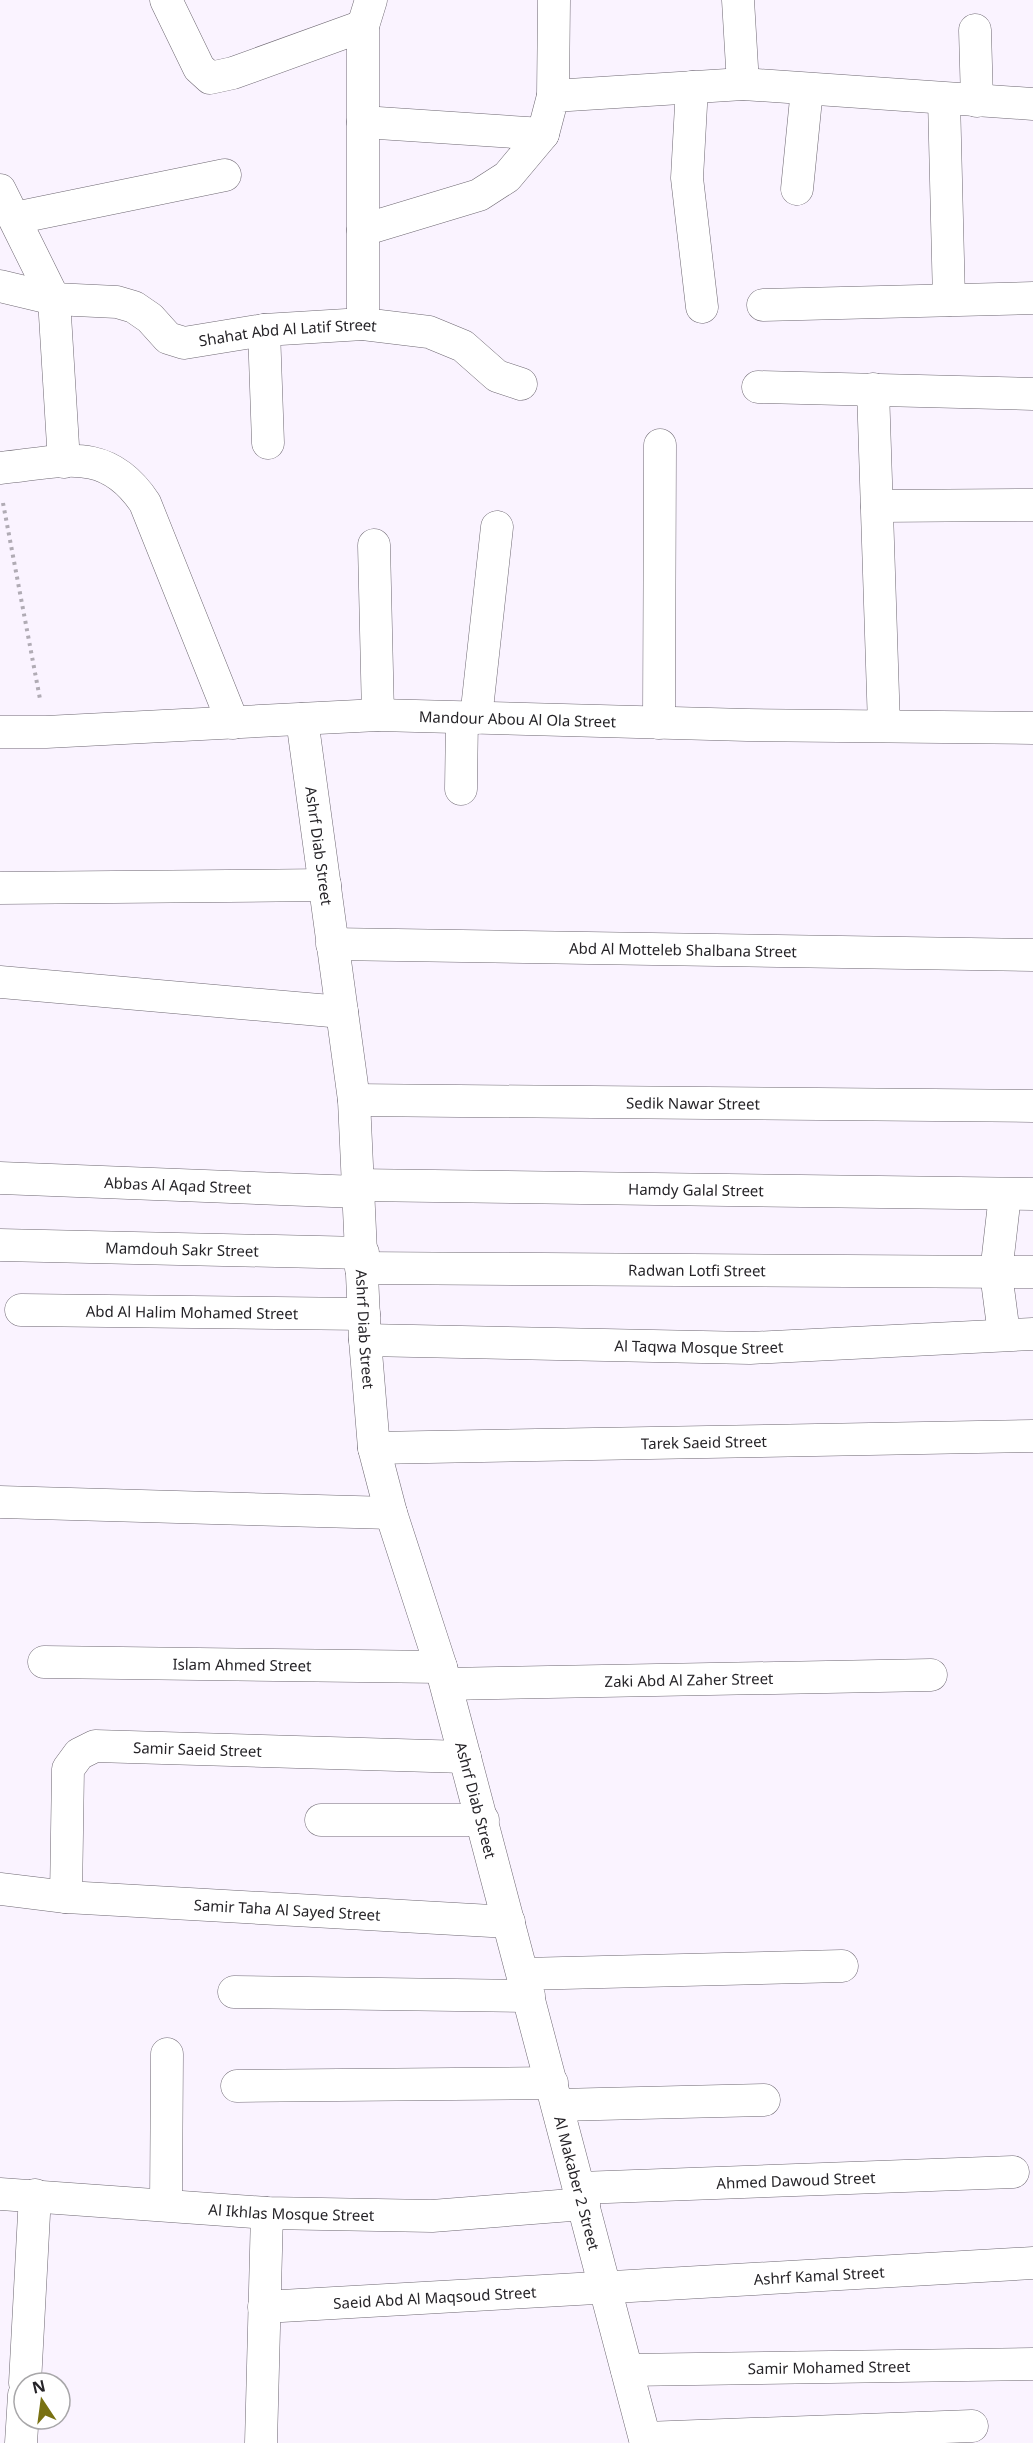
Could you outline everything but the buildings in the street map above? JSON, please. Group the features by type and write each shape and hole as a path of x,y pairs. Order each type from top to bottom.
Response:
{"street":[{"path":"166,0 199,68 210,78 233,73 367,13 363,122 363,324"},
{"path":"363,230 479,195 507,177 543,134 554,96 554,0"},
{"path":"738,0 743,84"},
{"path":"975,30 977,101"},
{"path":"554,96 743,84 1033,104"},
{"path":"692,87 687,178 702,307"},
{"path":"797,189 807,89"},
{"path":"944,99 949,300"},
{"path":"363,122 543,134"},
{"path":"15,218 225,175"},
{"path":"0,190 54,299 64,462"},
{"name":"Shahat Abd Al Latif Street","path":"0,286 54,299 117,302 134,307 150,318 168,338 184,343 264,330 363,324 429,332 463,345 497,376 521,384"},
{"path":"763,305 1033,298"},
{"path":"264,330 268,443"},
{"path":"758,387 1033,394"},
{"path":"873,389 884,726"},
{"path":"659,723 660,446"},
{"path":"1,483 64,462 89,461 112,468 132,483 145,503 233,723"},
{"path":"877,506 1033,505"},
{"path":"460,789 497,527"},
{"path":"374,545 378,715"},
{"name":"Mandour Abou Al Ola Street","path":"0,732 46,732 378,715 659,723 1033,728"},
{"name":"Ashrf Diab Street","path":"302,719 354,1100 365,1327 375,1448 391,1513 443,1676 509,1922"},
{"path":"0,888 325,885"},
{"name":"Abd Al Motteleb Shalbana Street","path":"332,944 1033,955"},
{"path":"0,982 342,1012"},
{"name":"Sedik Nawar Street","path":"354,1100 1033,1106"},
{"name":"Abbas Al Aqad Street","path":"0,1178 358,1188"},
{"name":"Hamdy Galal Street","path":"358,1188 1019,1195"},
{"path":"1019,1195 996,1273 1019,1334"},
{"name":"Mamdouh Sakr Street","path":"0,1245 362,1261"},
{"name":"Radwan Lotfi Street","path":"362,1261 1033,1272"},
{"name":"Abd Al Halim Mohamed Street","path":"21,1310 365,1327"},
{"name":"Al Taqwa Mosque Street","path":"365,1327 750,1348 869,1344 1019,1334"},
{"name":"Tarek Saeid Street","path":"375,1448 1033,1436"},
{"path":"0,1502 391,1513"},
{"name":"Islam Ahmed Street","path":"44,1662 443,1676"},
{"name":"Zaki Abd Al Zaher Street","path":"443,1676 931,1675"},
{"name":"Samir Saeid Street","path":"66,1897 68,1769 79,1754 95,1746 465,1757"},
{"path":"321,1820 483,1820"},
{"name":"Samir Taha Al Sayed Street","path":"0,1889 66,1897 509,1922"},
{"name":"Al Makaber 2 Street","path":"509,1922 646,2441"},
{"path":"234,1992 526,1985 842,1966"},
{"path":"166,2204 167,2054"},
{"path":"237,2086 764,2100"},
{"name":"Ahmed Dawoud Street","path":"582,2196 1013,2172"},
{"name":"Al Ikhlas Mosque Street","path":"0,2194 166,2204 267,2213 454,2215 582,2196"},
{"path":"26,2371 35,2195"},
{"path":"261,2443 267,2213"},
{"name":"Ashrf Kamal Street","path":"606,2288 1033,2263"},
{"name":"Saeid Abd Al Maqsoud Street","path":"264,2307 606,2288"},
{"name":"Samir Mohamed Street","path":"627,2370 1033,2364"},
{"path":"646,2441 972,2426"}],"path":[{"path":"1,483 46,732"}]}
